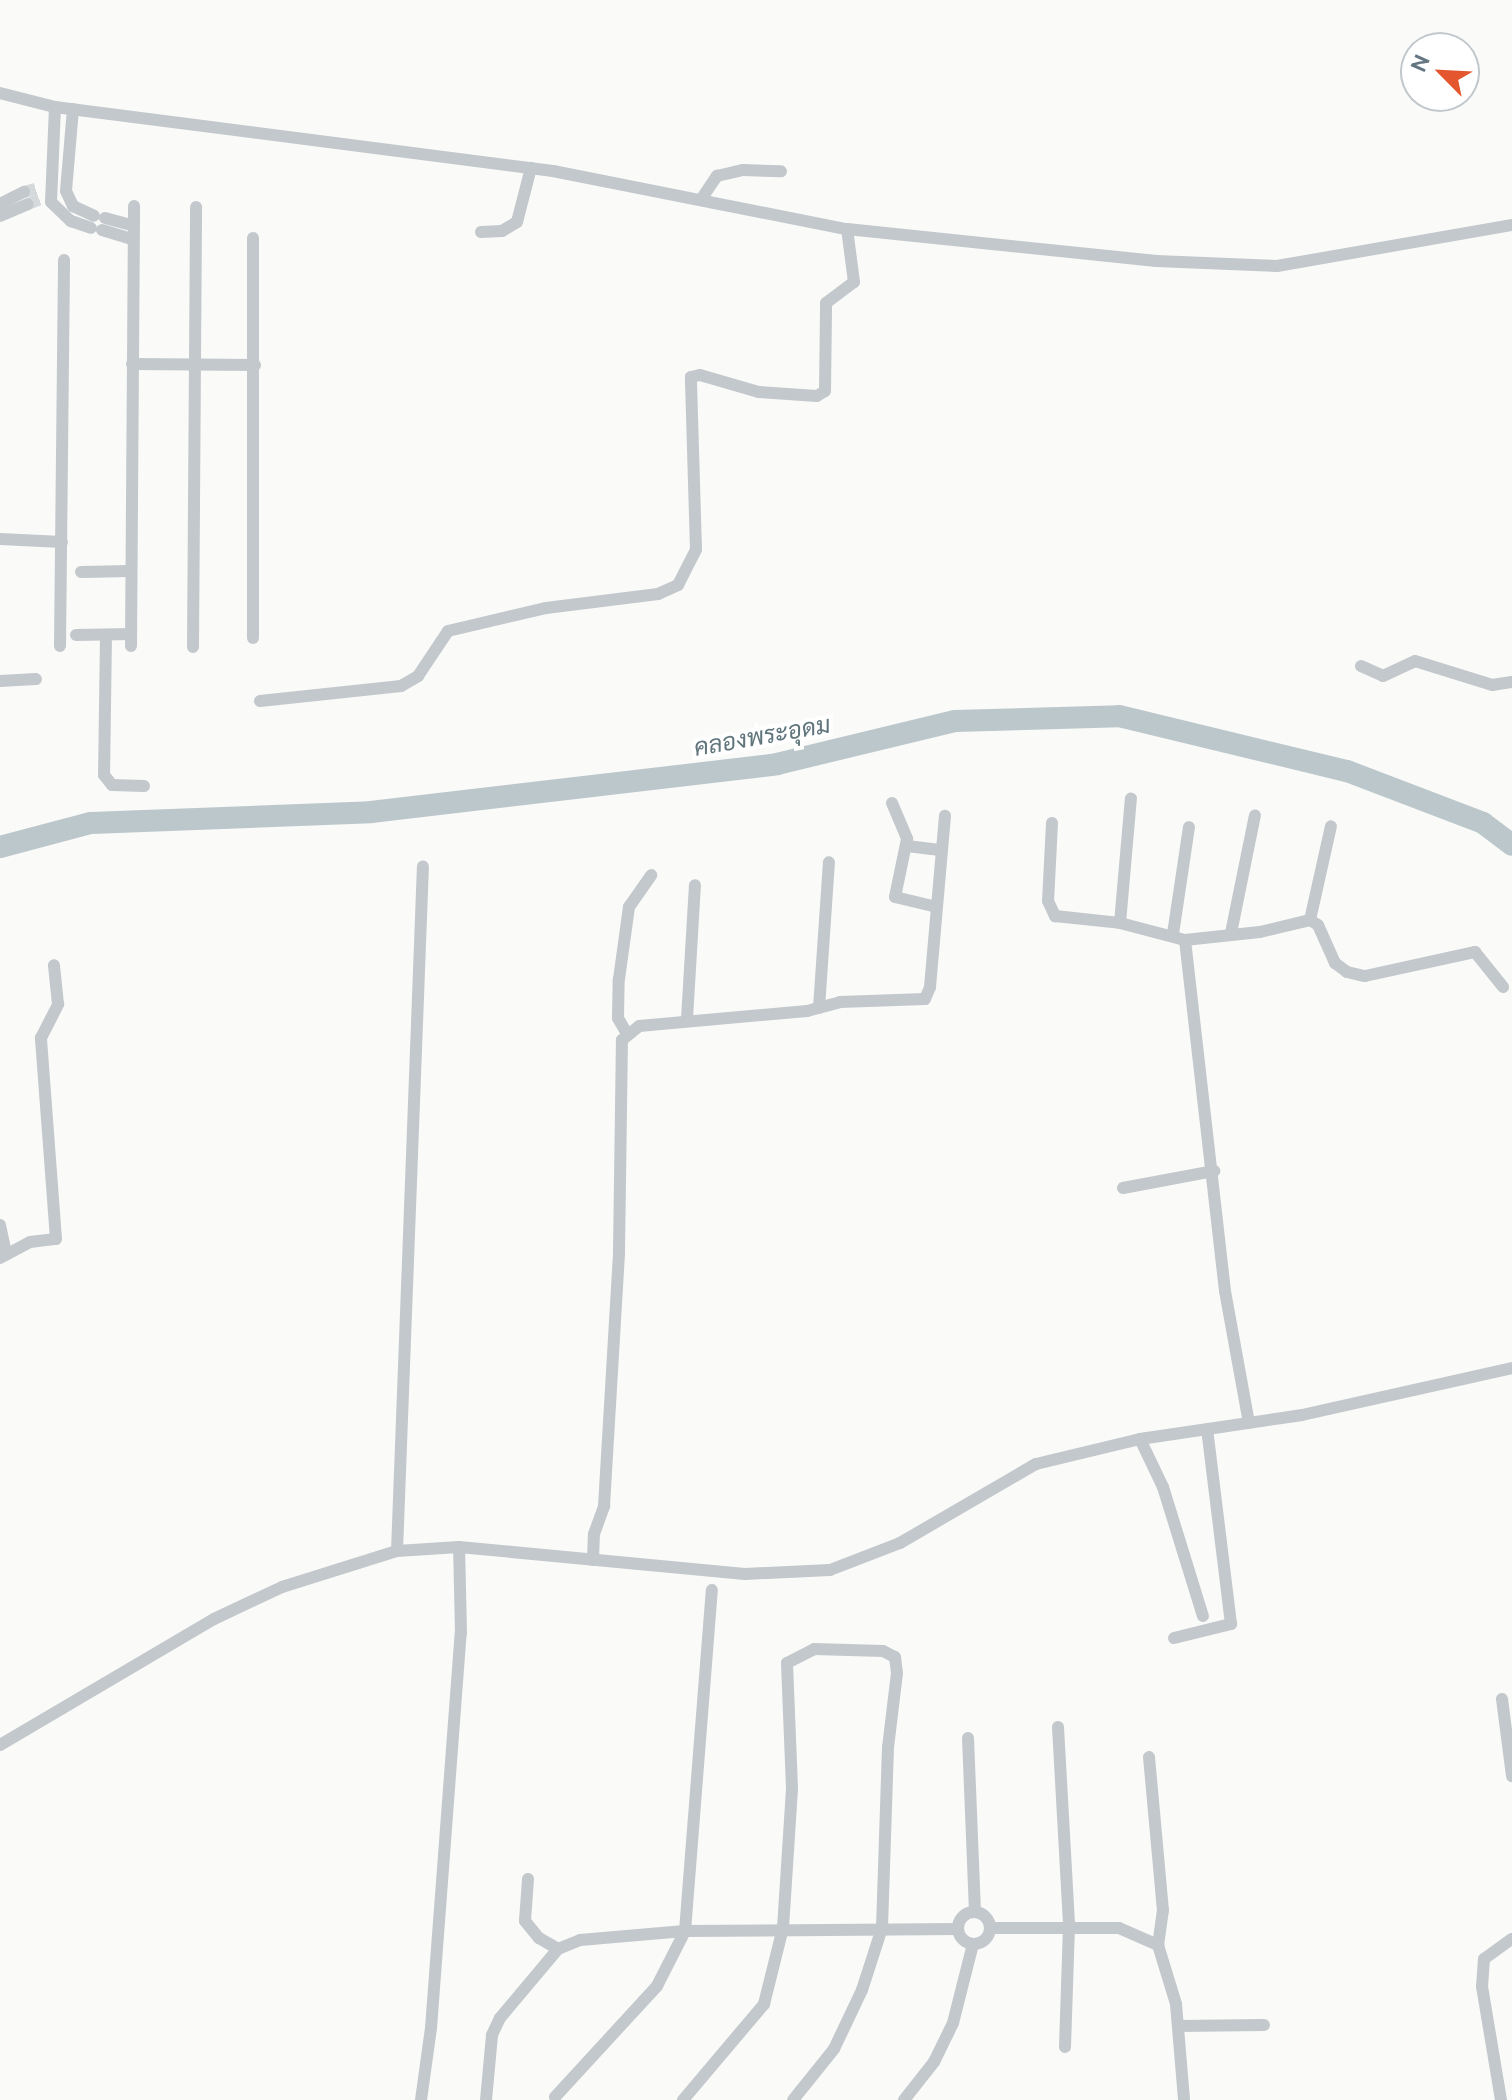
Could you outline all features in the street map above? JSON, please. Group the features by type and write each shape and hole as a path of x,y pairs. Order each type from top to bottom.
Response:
{"street":[{"path":"0,93 55,107 531,168 702,198 847,229 1156,261 1277,266 1512,225"},
{"path":"55,107 45,192 57,211 98,223 132,239"},
{"path":"73,109 66,186 73,206 98,223 132,225"},
{"path":"481,232 502,231 517,222 531,168"},
{"path":"702,198 717,176 743,170 781,171"},
{"path":"45,192 66,186"},
{"path":"3,209 26,198"},
{"path":"76,635 106,635 131,640 134,206"},
{"path":"193,647 196,207"},
{"path":"260,701 401,686 418,676 448,631 546,608 658,594 678,585 696,550 691,377 700,375 759,392 817,396 825,391 826,303 854,282 847,229"},
{"path":"253,238 253,638"},
{"path":"60,646 64,260"},
{"path":"132,364 255,365"},
{"path":"0,539 62,542"},
{"path":"81,572 131,571"},
{"path":"106,635 104,775 112,785 144,786"},
{"path":"1361,666 1383,676 1415,661 1492,685 1512,682"},
{"path":"0,681 36,679"},
{"path":"1120,923 1131,798"},
{"path":"892,803 907,846 895,897 937,907"},
{"path":"1231,933 1255,815"},
{"path":"626,1032 687,1019 925,999 930,987 945,816"},
{"path":"1052,823 1052,913 1120,923 1179,937 1231,933 1310,920 1318,925 1335,963 1347,972 1365,976 1475,952 1503,987"},
{"path":"1310,920 1331,826"},
{"path":"1189,827 1179,937 1214,1171 1225,1291 1249,1423"},
{"path":"907,846 942,850"},
{"path":"819,1008 829,862"},
{"path":"397,1551 423,866"},
{"path":"593,1560 594,1534 604,1506 626,1032 618,1018 619,992 629,907 651,875"},
{"path":"687,1019 695,885"},
{"path":"0,1225 3,1256 30,1242 56,1239 41,1038 58,1004 54,965"},
{"path":"1123,1188 1214,1171"},
{"path":"0,1745 214,1619 282,1587 397,1551 459,1547 745,1574 830,1570 900,1543 1036,1464 1140,1439 1249,1423 1512,1368"},
{"path":"1174,1638 1231,1624 1207,1429"},
{"path":"1140,1439 1163,1487 1203,1616"},
{"path":"421,2100 431,2028 461,1633 459,1547"},
{"path":"555,2097 657,1986 685,1931 712,1590"},
{"path":"683,2100 764,2004 783,1928 792,1788 786,1671 791,1657 814,1649 883,1651 897,1664 888,1747 882,1928 834,2049 793,2100"},
{"path":"1502,1699 1512,1776"},
{"path":"1058,1727 1069,1926 1065,2047"},
{"path":"968,1738 975,1911"},
{"path":"1149,1757 1163,1910 1158,1945 1172,1982 1184,2100"},
{"path":"528,1879 525,1921 539,1938 558,1949"},
{"path":"958,1929 965,1914 975,1911 984,1915 990,1928"},
{"path":"486,2100 495,2026 558,1949 627,1933 783,1928 958,1929 973,1944"},
{"path":"990,1928 1119,1928 1158,1945"},
{"path":"973,1944 983,1941 990,1928"},
{"path":"1501,2100 1482,1987 1484,1959 1512,1939"},
{"path":"904,2100 934,2062 953,2023 973,1944"},
{"path":"1178,2026 1264,2025"}],"waterway":[{"name":"คลองพระอุดม","path":"0,847 91,823 371,812 777,764 955,721 1119,716 1347,771 1483,823 1512,845"}],"tunnel":[{"path":"24,192 39,188"},
{"path":"28,204 41,199"}]}
